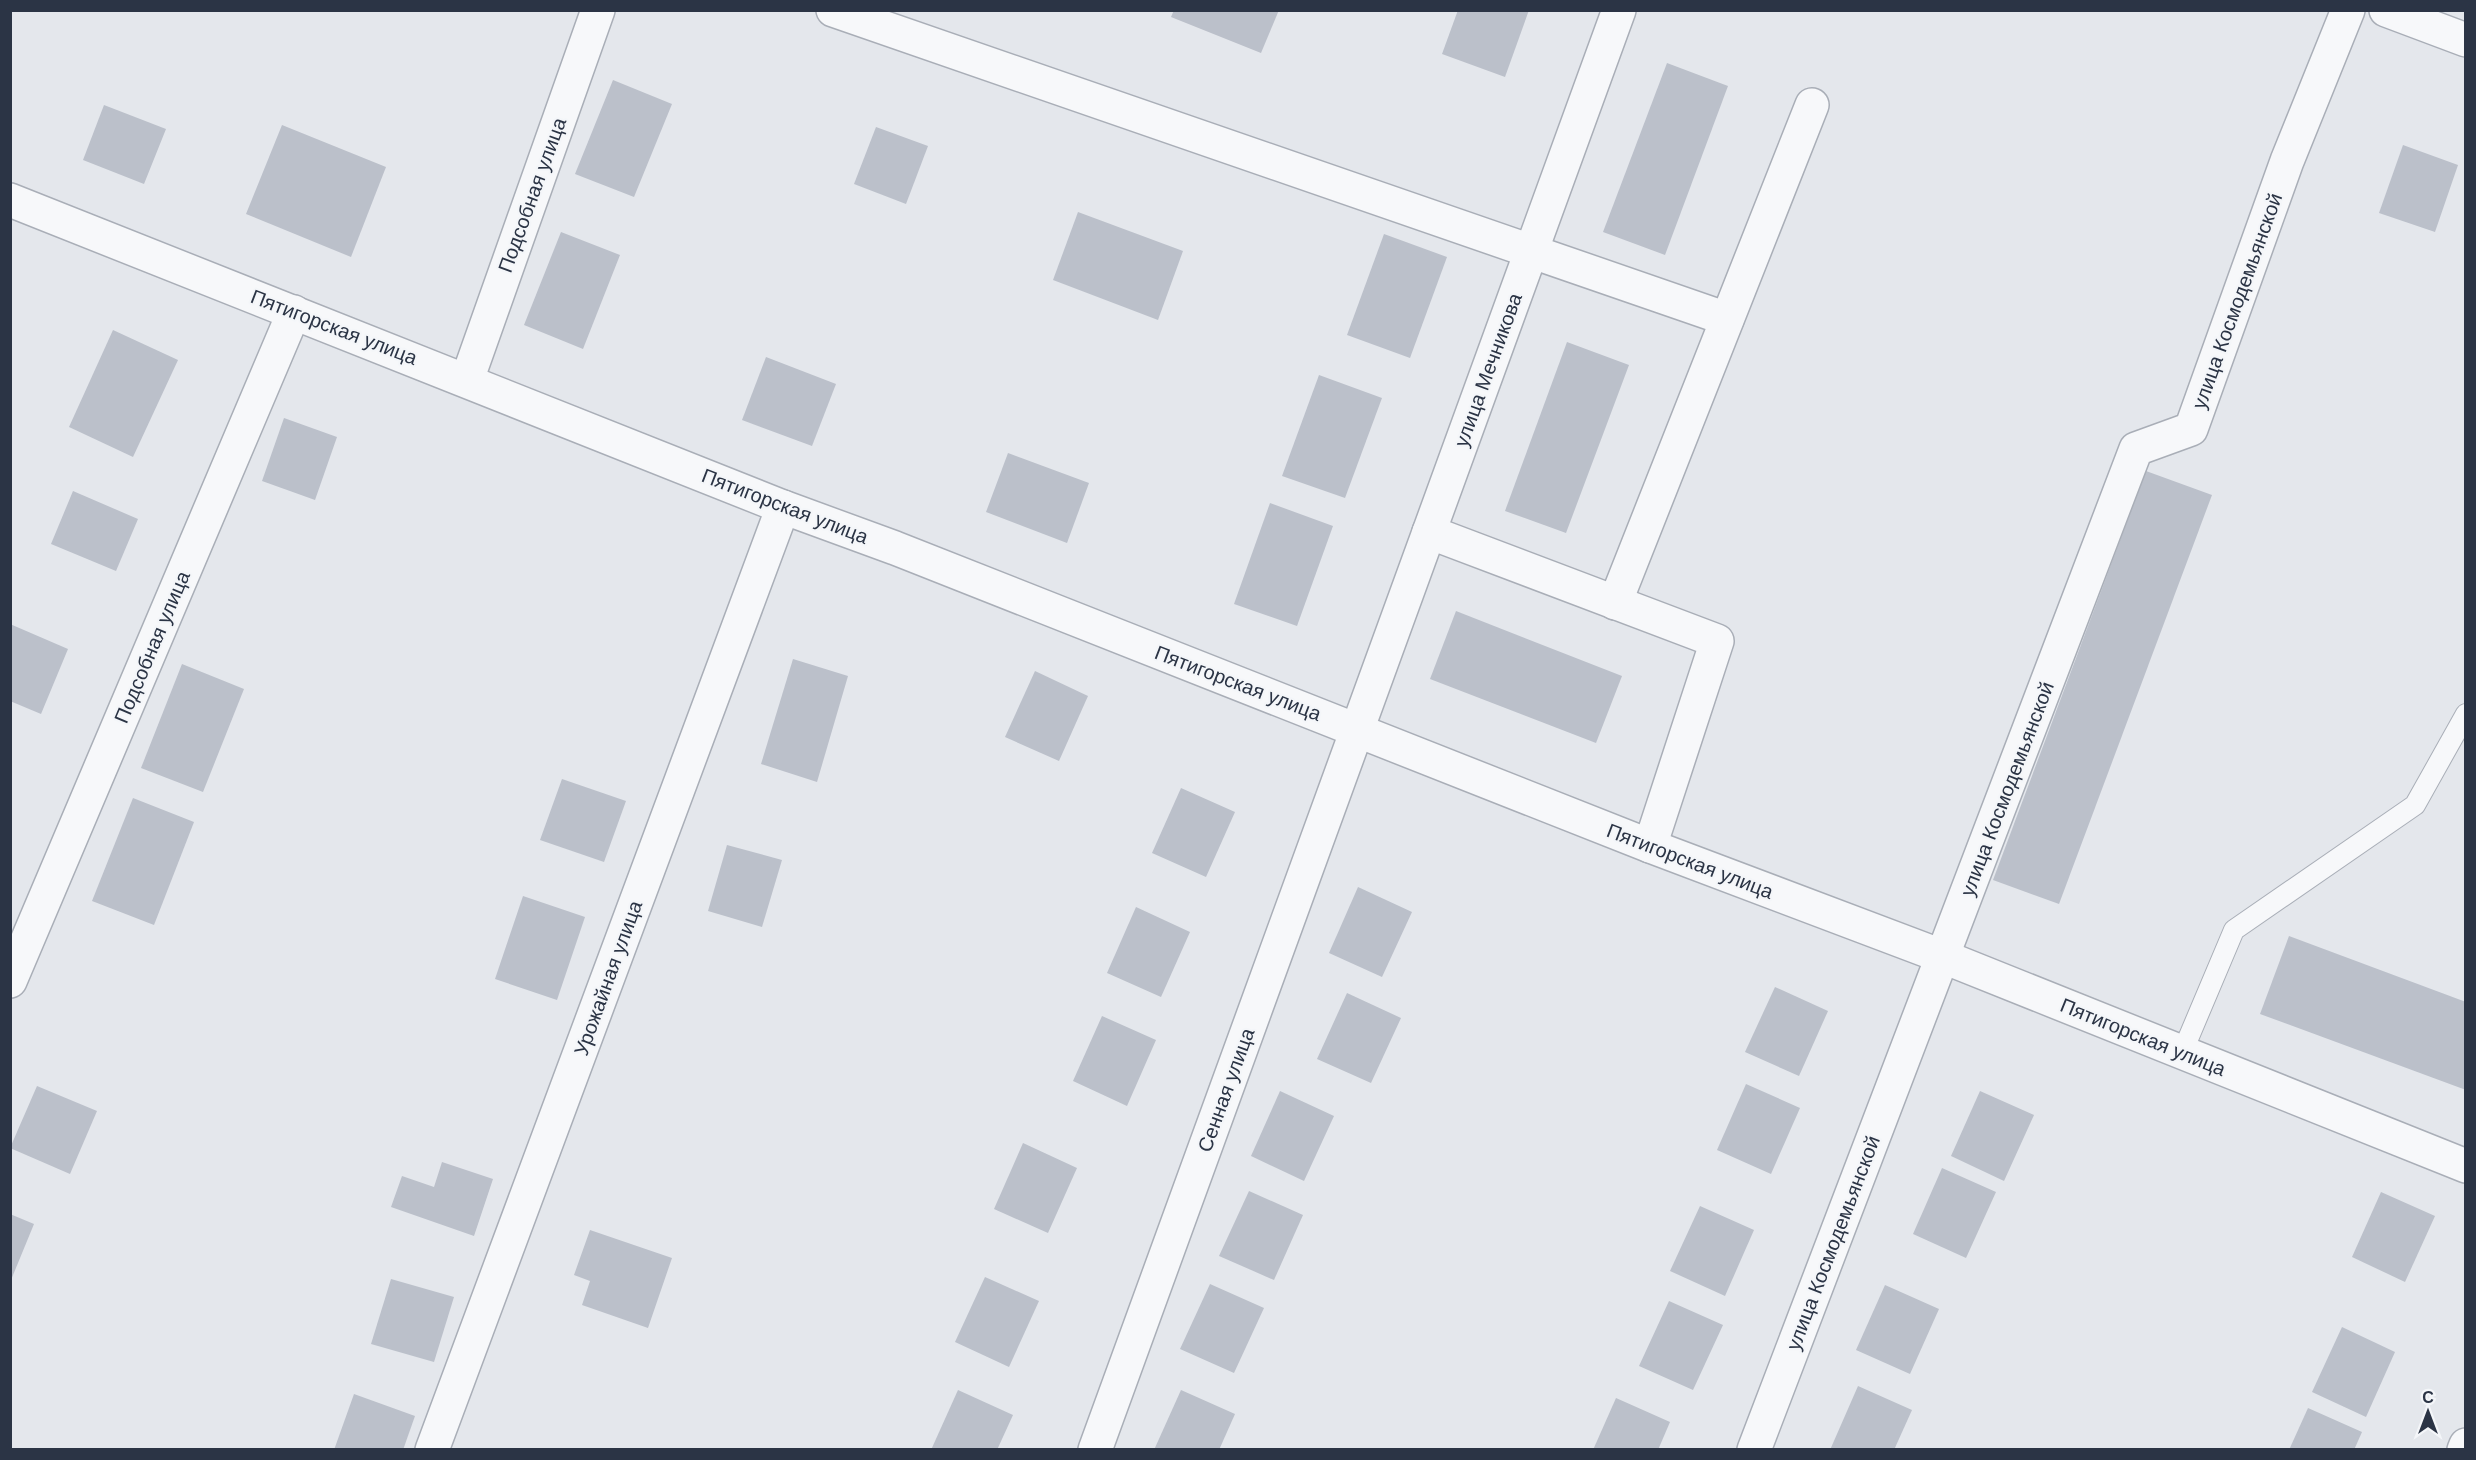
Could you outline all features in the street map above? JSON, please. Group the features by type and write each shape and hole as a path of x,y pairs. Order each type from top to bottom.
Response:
{"street":[{"name":"Подсобная улица","path":"467,380 598,10"},
{"path":"833,10 1727,319"},
{"name":"улица Мечникова","path":"1357,730 1619,10"},
{"name":"улица Космодемьянской","path":"1754,1449 1944,957 2136,449 2191,429 2288,161 2348,10"},
{"path":"2386,10 2466,40"},
{"path":"1615,603 1812,105"},
{"name":"Пятигорская улица","path":"10,200 783,507 895,548 1650,846 1944,957 2466,1166"},
{"name":"Подсобная улица","path":"10,981 294,312"},
{"name":"Урожайная улица","path":"432,1449 783,507"},
{"path":"1429,532 1717,641 1650,846"},
{"name":"Сенная улица","path":"1095,1449 1357,730"},
{"path":"2464,1449 2466,1445"}],"lane":[{"path":"2182,1053 2234,930 2415,805 2466,714"}],"building":[{"path":"1174,10 1279,10 1261,53 1171,17"},
{"path":"1458,10 1529,10 1505,77 1442,54"},
{"path":"1667,63 1728,86 1665,255 1603,232"},
{"path":"613,80 672,104 634,197 575,174"},
{"path":"104,105 166,129 144,184 83,160"},
{"path":"282,125 386,167 351,257 246,214"},
{"path":"876,127 928,146 906,204 854,184"},
{"path":"2403,145 2458,165 2435,232 2379,213"},
{"path":"1078,212 1183,251 1158,320 1053,280"},
{"path":"561,232 620,255 583,349 524,325"},
{"path":"1384,234 1447,257 1410,358 1347,335"},
{"path":"113,330 178,360 133,457 69,427"},
{"path":"1567,342 1629,365 1566,533 1505,511"},
{"path":"766,357 836,384 812,446 742,420"},
{"path":"1319,375 1382,398 1345,498 1282,476"},
{"path":"284,418 337,437 315,500 262,481"},
{"path":"1008,453 1089,483 1067,543 986,512"},
{"path":"2146,471 2212,495 2059,904 1993,880"},
{"path":"73,491 138,519 116,571 51,544"},
{"path":"1270,503 1333,526 1297,626 1234,604"},
{"path":"1456,611 1622,676 1596,743 1430,679"},
{"path":"10,624 68,649 41,714 10,701"},
{"path":"793,659 848,676 817,782 761,764"},
{"path":"182,664 244,689 203,792 141,768"},
{"path":"1035,671 1088,696 1059,761 1005,737"},
{"path":"562,779 626,801 604,862 540,840"},
{"path":"1181,788 1235,812 1206,877 1152,853"},
{"path":"133,798 194,822 154,925 92,901"},
{"path":"727,845 782,860 762,927 708,911"},
{"path":"1358,887 1412,912 1382,977 1329,953"},
{"path":"523,896 585,917 557,1000 495,979"},
{"path":"1136,907 1190,932 1161,997 1107,973"},
{"path":"2289,936 2466,1002 2466,1090 2260,1014"},
{"path":"1775,987 1828,1011 1799,1076 1745,1052"},
{"path":"1347,993 1401,1018 1371,1083 1317,1059"},
{"path":"1102,1016 1156,1040 1127,1106 1073,1081"},
{"path":"1746,1084 1800,1108 1771,1174 1717,1150"},
{"path":"37,1086 97,1111 70,1174 10,1148"},
{"path":"1280,1091 1334,1116 1304,1181 1251,1156"},
{"path":"1980,1091 2034,1115 2004,1181 1951,1156"},
{"path":"1023,1143 1077,1168 1048,1233 994,1209"},
{"path":"442,1162 493,1179 474,1236 391,1207 402,1176 434,1187"},
{"path":"1942,1168 1996,1192 1966,1258 1913,1234"},
{"path":"1249,1191 1303,1215 1274,1280 1219,1256"},
{"path":"2381,1192 2435,1216 2405,1282 2352,1257"},
{"path":"1700,1206 1754,1230 1725,1296 1670,1271"},
{"path":"10,1214 34,1224 11,1280 10,1280"},
{"path":"590,1230 672,1258 648,1328 582,1305 590,1281 574,1275"},
{"path":"985,1277 1039,1301 1009,1367 955,1342"},
{"path":"391,1279 454,1297 434,1362 371,1344"},
{"path":"1210,1284 1264,1308 1234,1373 1180,1349"},
{"path":"1885,1285 1939,1309 1910,1374 1856,1350"},
{"path":"1669,1301 1723,1325 1693,1390 1639,1366"},
{"path":"2342,1327 2395,1352 2366,1417 2312,1392"},
{"path":"1858,1386 1912,1410 1894,1450 1830,1450"},
{"path":"958,1390 1013,1415 997,1450 931,1450"},
{"path":"1181,1390 1235,1414 1219,1450 1154,1450"},
{"path":"354,1394 415,1416 403,1450 334,1450"},
{"path":"1616,1398 1670,1422 1658,1450 1593,1450"},
{"path":"2308,1408 2362,1432 2354,1450 2289,1450"}]}
